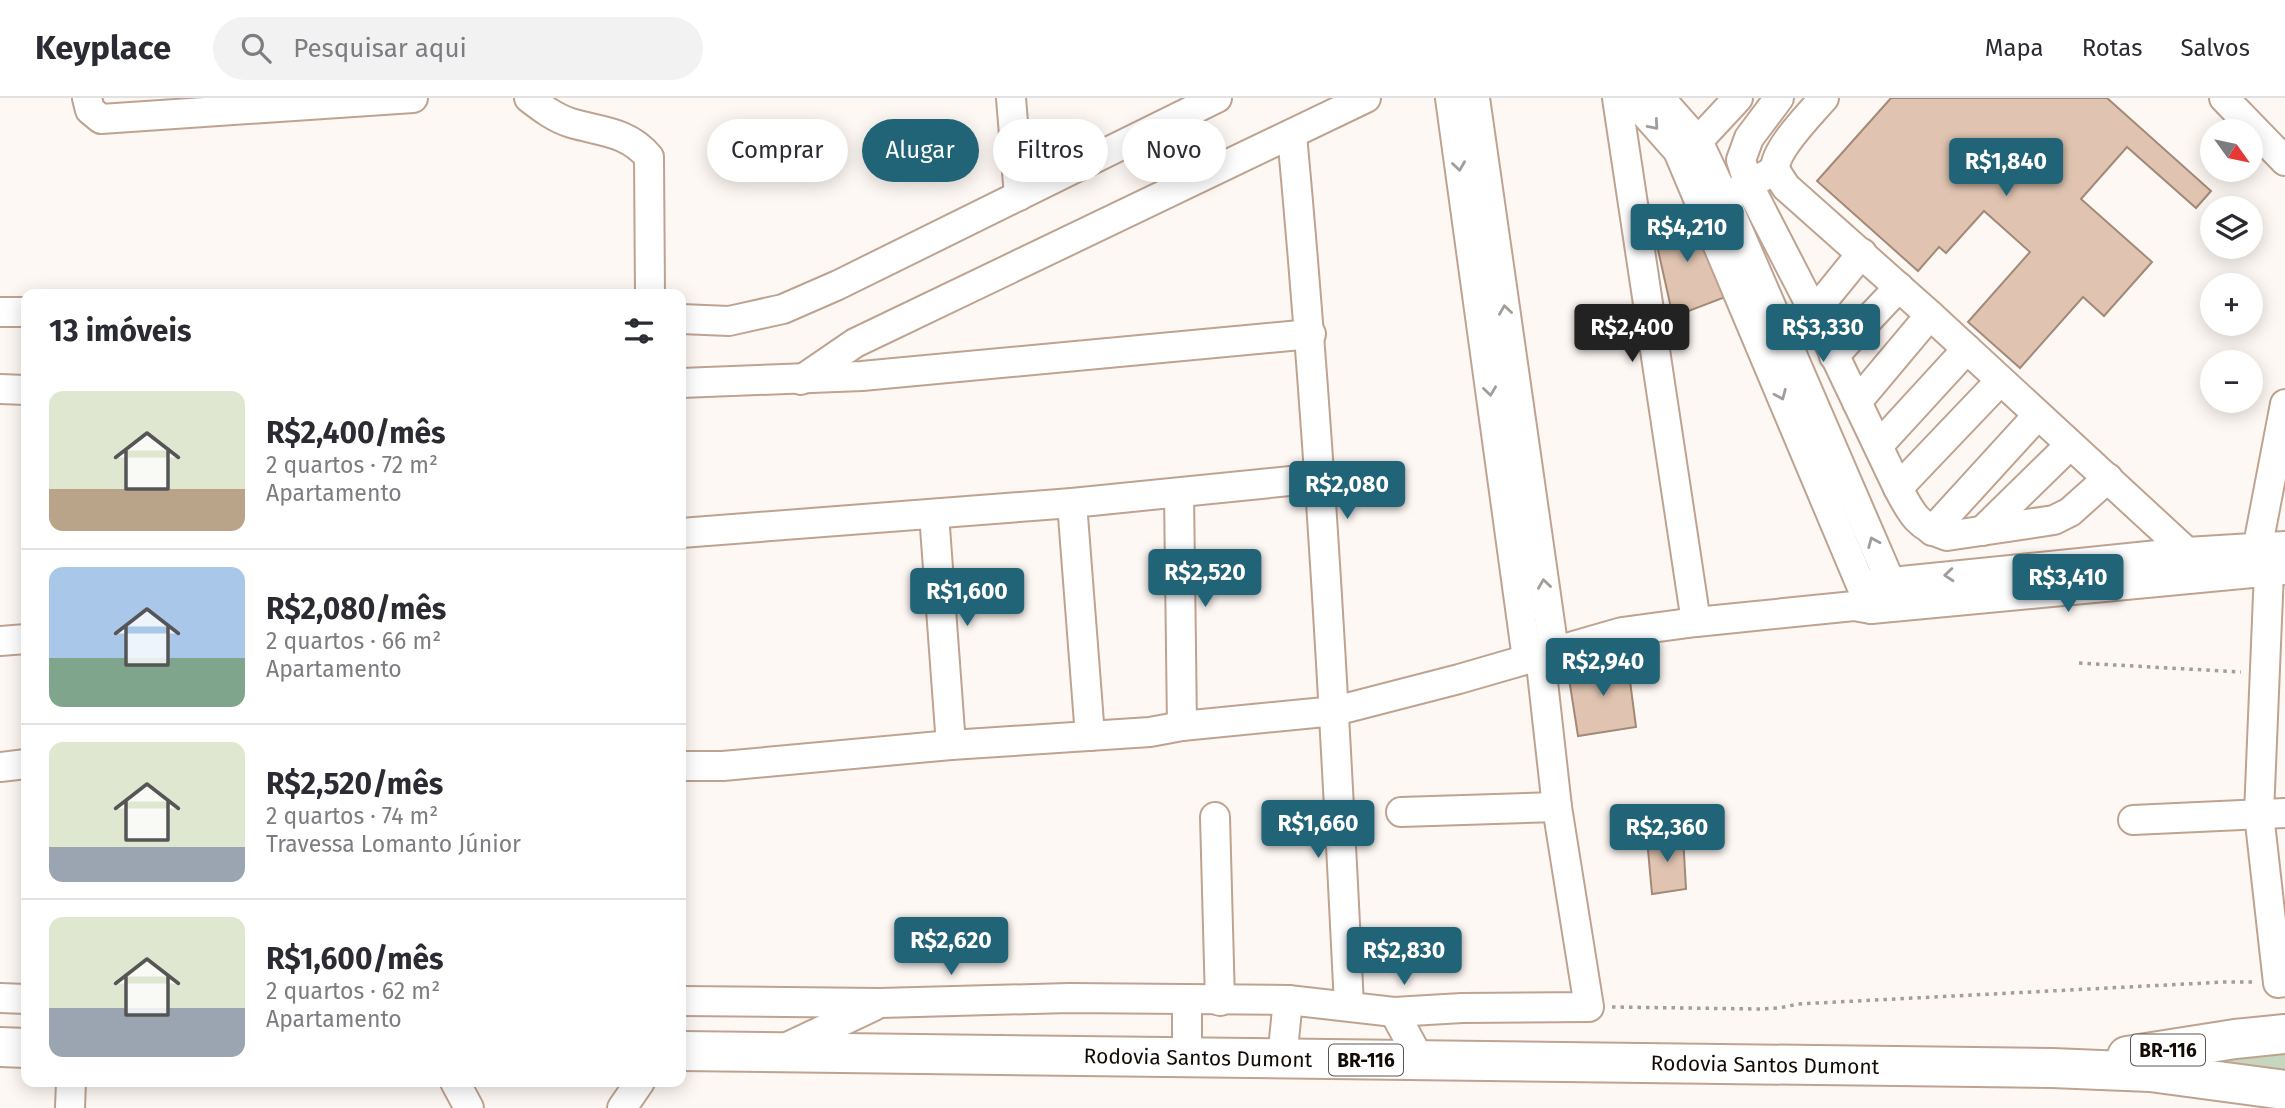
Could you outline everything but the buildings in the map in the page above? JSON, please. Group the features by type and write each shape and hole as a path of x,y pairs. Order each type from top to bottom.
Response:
{"highway":[{"name":"Rodovia Santos Dumont","path":"2052,1068 2235,1039 2285,1034"},
{"path":"2233,1082 2214,1069 2214,1056 2235,1039"},
{"path":"0,1047 21,1048"},
{"name":"Rodovia Santos Dumont","path":"686,1051 2052,1068 2150,1072 2285,1090"}],"street":[{"path":"87,98 90,110 101,119 413,98"},
{"path":"529,98 545,111 568,122 623,136 649,157 650,289"},
{"path":"1012,98 1019,196"},
{"path":"686,319 729,321 783,309 838,285 1217,98"},
{"path":"801,380 855,343 1366,98"},
{"path":"1450,98 1540,655"},
{"path":"686,1001 880,1003 1069,998 1288,1000 1394,1012 1462,1008 1589,1007 1557,807 1475,98"},
{"path":"1617,98 1696,622"},
{"path":"1631,98 1688,146"},
{"path":"1660,98 1688,146 1726,199 1814,312 1898,488 1911,512 1932,531 1947,536 2054,520 2070,512 2108,478"},
{"path":"1688,146 1738,98"},
{"path":"1779,98 1749,138 1726,199 1875,597"},
{"path":"1824,98 1774,162 1775,170 1786,187 1930,315 2195,560"},
{"path":"2224,98 2285,161"},
{"path":"1292,135 1311,334 1335,711 1349,1006"},
{"path":"1726,199 1775,170"},
{"path":"1814,312 1862,253"},
{"path":"1834,356 1899,287"},
{"path":"0,312 21,312"},
{"path":"1857,402 1930,315"},
{"path":"686,383 801,380 1311,334"},
{"path":"1879,445 1967,349"},
{"path":"1898,488 2000,381"},
{"path":"0,389 21,390"},
{"path":"2281,982 2264,673 2266,566 2285,404"},
{"path":"1932,531 2037,416"},
{"path":"1982,531 2070,445"},
{"path":"686,533 1072,503 1320,478"},
{"path":"1179,493 1182,726"},
{"path":"1072,503 1090,737"},
{"path":"934,514 951,745"},
{"path":"2266,566 2285,546"},
{"path":"686,766 723,766 951,745 1150,732 1182,726 1335,711 1622,632 1875,597 2195,560 2266,566"},
{"path":"0,641 21,639"},
{"path":"0,768 21,765"},
{"path":"1401,812 1557,807"},
{"path":"2133,820 2272,813"},
{"path":"1215,817 1220,1001"},
{"path":"0,998 21,999"},
{"path":"1187,1000 1187,1058"},
{"path":"1282,1059 1288,1000"},
{"path":"774,1054 880,1003"},
{"path":"1394,1012 1420,1060"},
{"path":"70,1108 71,1087"},
{"path":"458,1087 469,1108"},
{"path":"622,1108 637,1087"}],"path":[{"path":"2079,663 2264,673"},
{"path":"1589,1007 1759,1009 1798,1004 2211,983 2281,982"}],"green space":[{"path":"2285,1052 2285,1075 2229,1070 2226,1062 2232,1055"}]}
